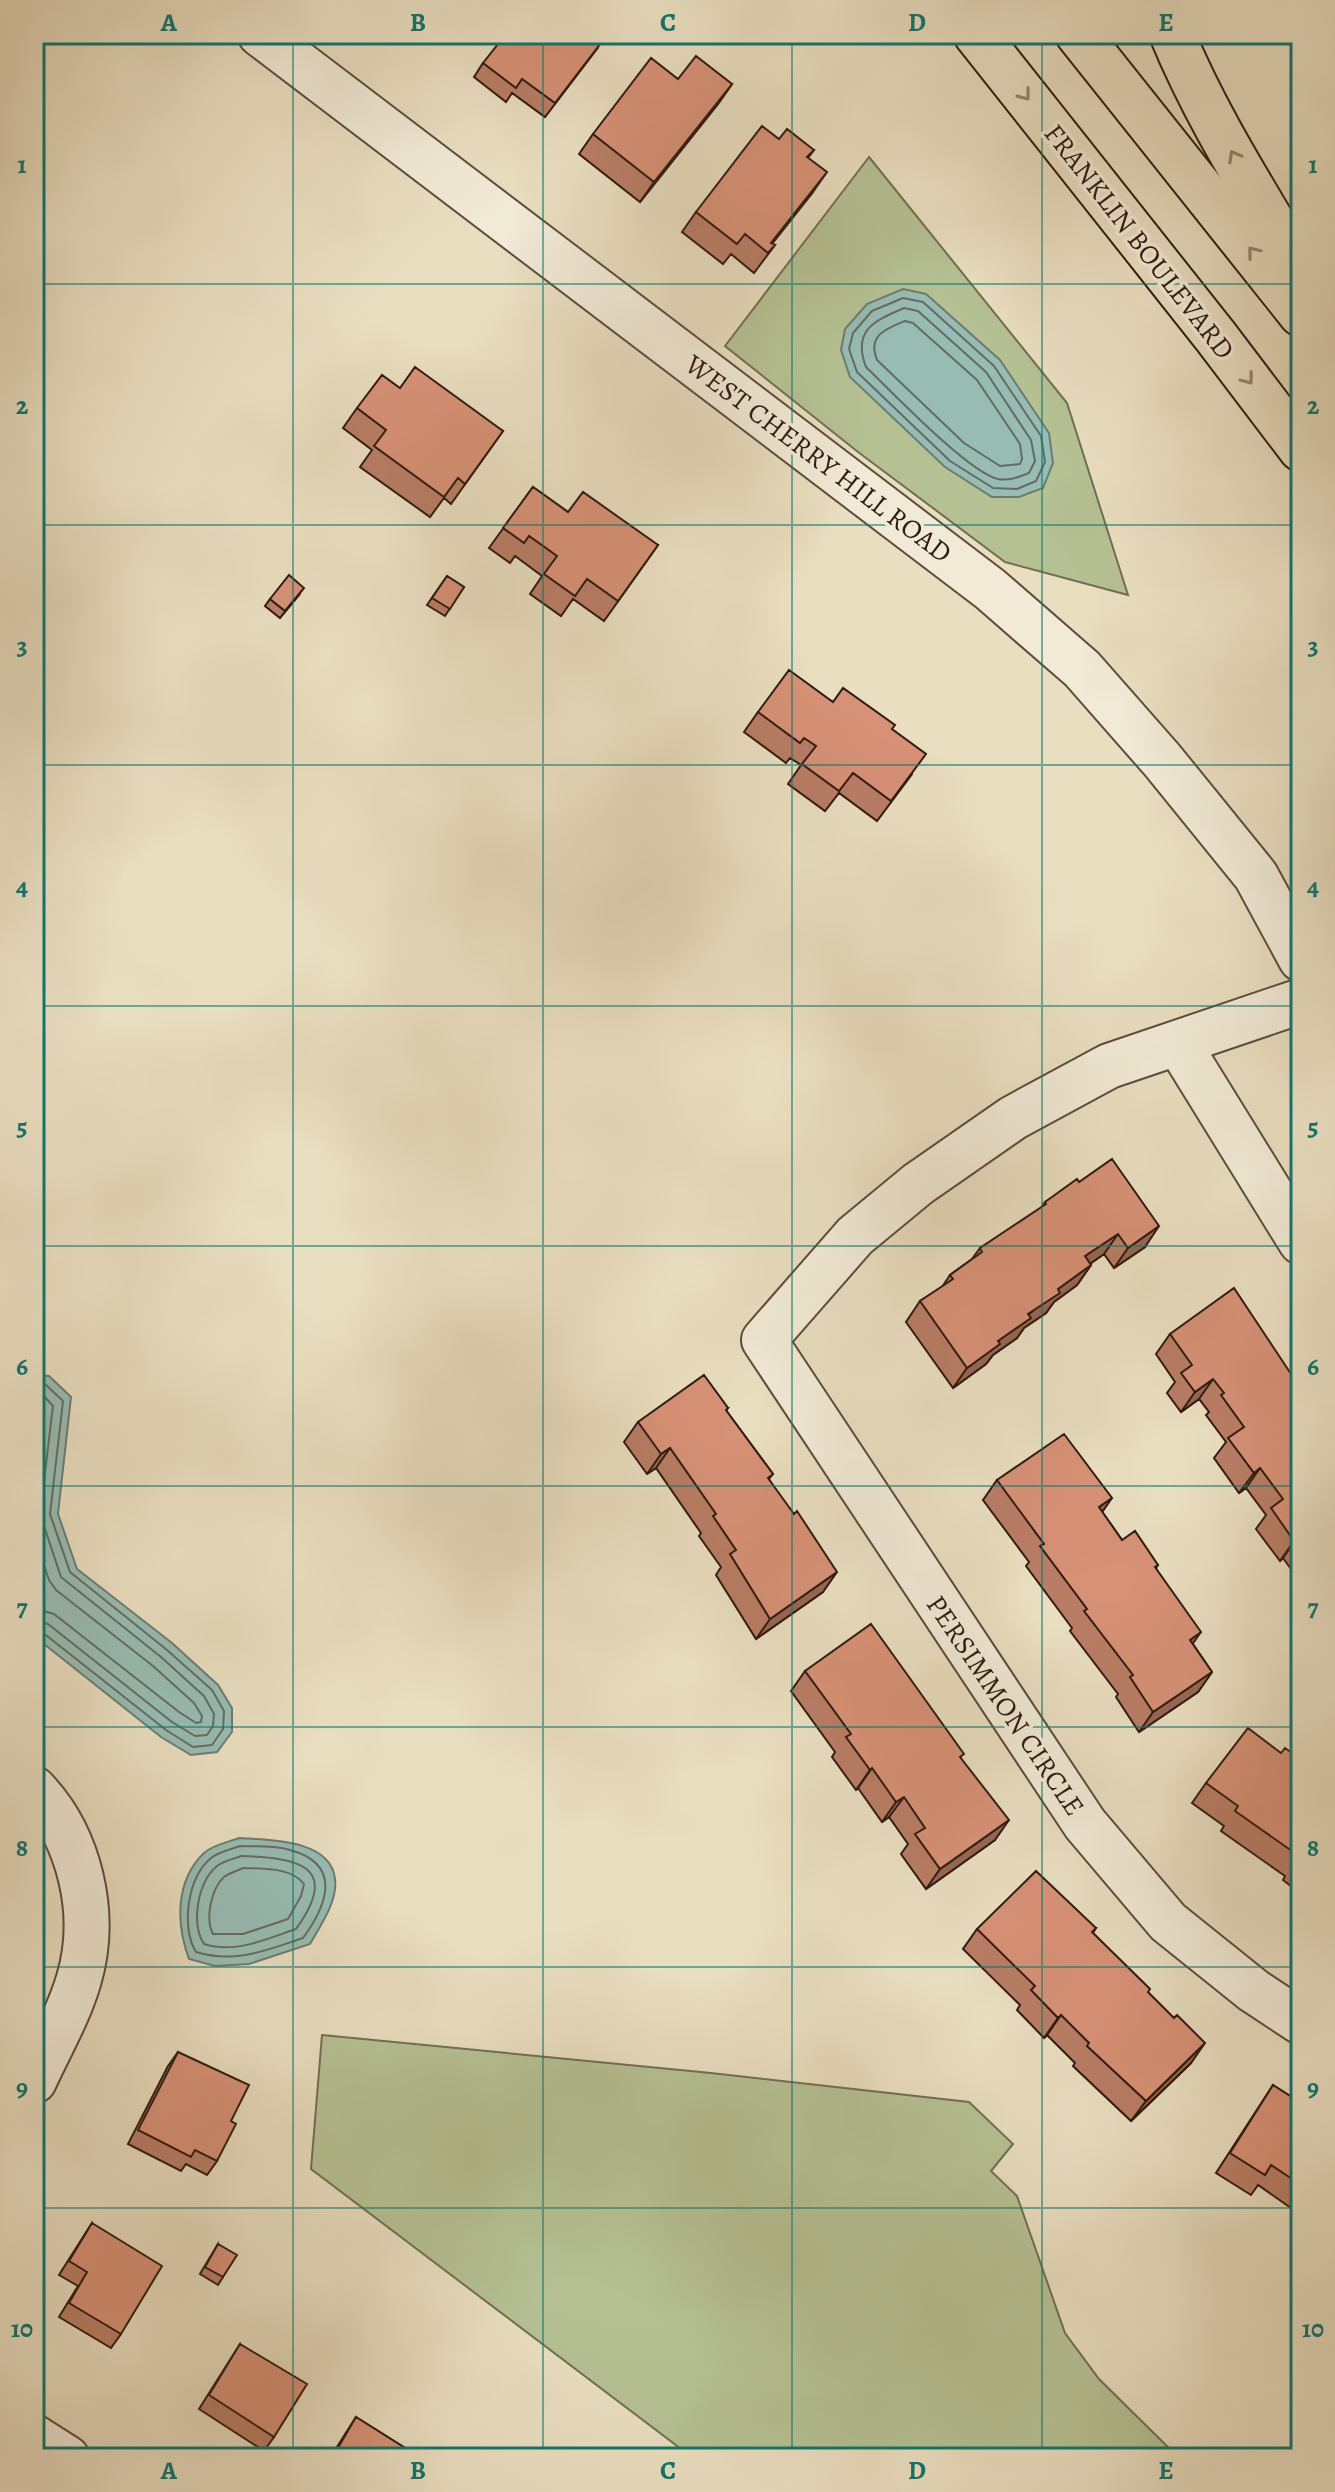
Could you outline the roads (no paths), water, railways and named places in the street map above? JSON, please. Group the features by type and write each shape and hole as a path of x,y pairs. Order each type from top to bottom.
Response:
{"main road":[{"name":"FRANKLIN BOULEVARD","path":"976,34 1301,449"},
{"path":"1078,34 1301,314"},
{"path":"1172,34 1233,155 1301,271"}],"street":[{"name":"WEST CHERRY HILL ROAD","path":"260,34 943,552 1082,669 1162,760 1256,876 1301,959"},
{"path":"1301,1001 1178,1043 1301,1242"},
{"name":"PERSIMMON CIRCLE","path":"1178,1043 1109,1066 1013,1118 918,1184 855,1236 764,1340 1085,1824 1168,1922 1254,1991 1301,2022"},
{"path":"34,1789 51,1807 72,1847 85,1897 86,1933 79,1978 34,2081"},
{"path":"34,2437 67,2458"}],"water":[{"path":"903,289 926,294 1000,360 1049,433 1053,463 1043,488 1019,497 992,497 945,467 850,377 841,350 845,329 867,304"},
{"path":"34,1375 49,1376 71,1397 58,1514 77,1569 172,1643 218,1685 232,1708 232,1732 217,1752 191,1755 161,1737 34,1636"},
{"path":"239,1838 296,1844 322,1856 331,1866 335,1879 331,1904 310,1944 249,1964 215,1966 189,1959 180,1917 188,1876 207,1850"}]}
